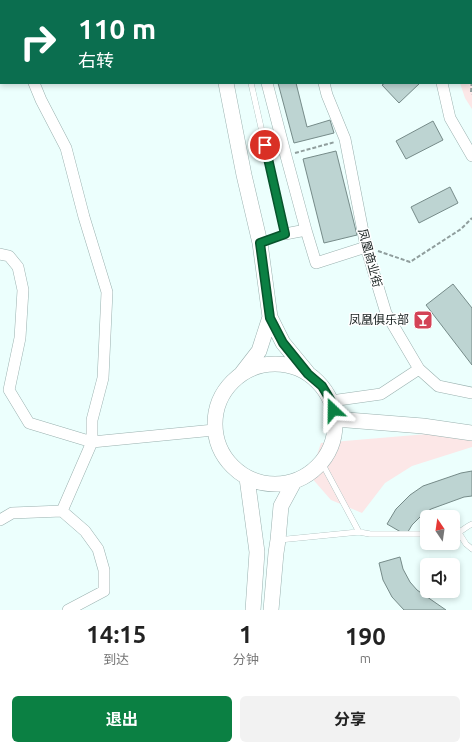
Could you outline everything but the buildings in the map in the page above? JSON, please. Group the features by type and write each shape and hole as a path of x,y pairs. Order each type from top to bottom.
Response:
{"main road":[{"path":"226,84 244,175 260,243 270,318 283,343 308,374 322,386 331,401 335,419 333,442 322,463 309,474 294,482 270,485 247,478 234,469 224,458 217,444 214,430 215,414 220,398 229,385 241,374 259,351 270,318"},
{"path":"241,374 257,367 274,364 292,366 308,374"},
{"path":"335,419 423,426 472,433"},
{"path":"247,478 258,552 253,610"},
{"path":"271,610 281,506 294,482"}],"street":[{"path":"34,84 66,148 84,217 107,292 103,378 92,420 92,442 62,511"},
{"path":"267,84 316,263 366,247"},
{"name":"凤凰商业街","path":"324,84 327,95 345,139 366,247 386,313 420,368 438,386 472,392"},
{"path":"442,84 450,118 472,156"},
{"path":"285,234 306,230"},
{"path":"0,254 9,256 18,267 23,290 20,338 4,392 29,423 92,442 214,430"},
{"path":"331,401 381,394 420,368"},
{"path":"0,520 12,513 62,511 85,531 98,549 104,570 104,591 68,610"}],"lane":[{"path":"251,84 285,234 260,243"},
{"path":"322,463 359,532"},
{"path":"460,531 472,524"},
{"path":"278,540 359,532 370,534 420,534"},
{"path":"460,537 472,549"}],"path":[{"path":"472,84 472,94"},
{"path":"366,247 410,262 461,229 472,218"}],"shaded area":[{"path":"460,84 472,84 472,109 465,98"},
{"path":"427,434 472,437 472,447 412,466 385,483 362,513 331,500 310,476 321,443"}],"place":[{"name":"凤凰俱乐部","path":"423,320"}],"route":[{"path":"265,145 285,234 260,243 270,318 283,343 308,374 322,386 331,401 333,410"}]}
